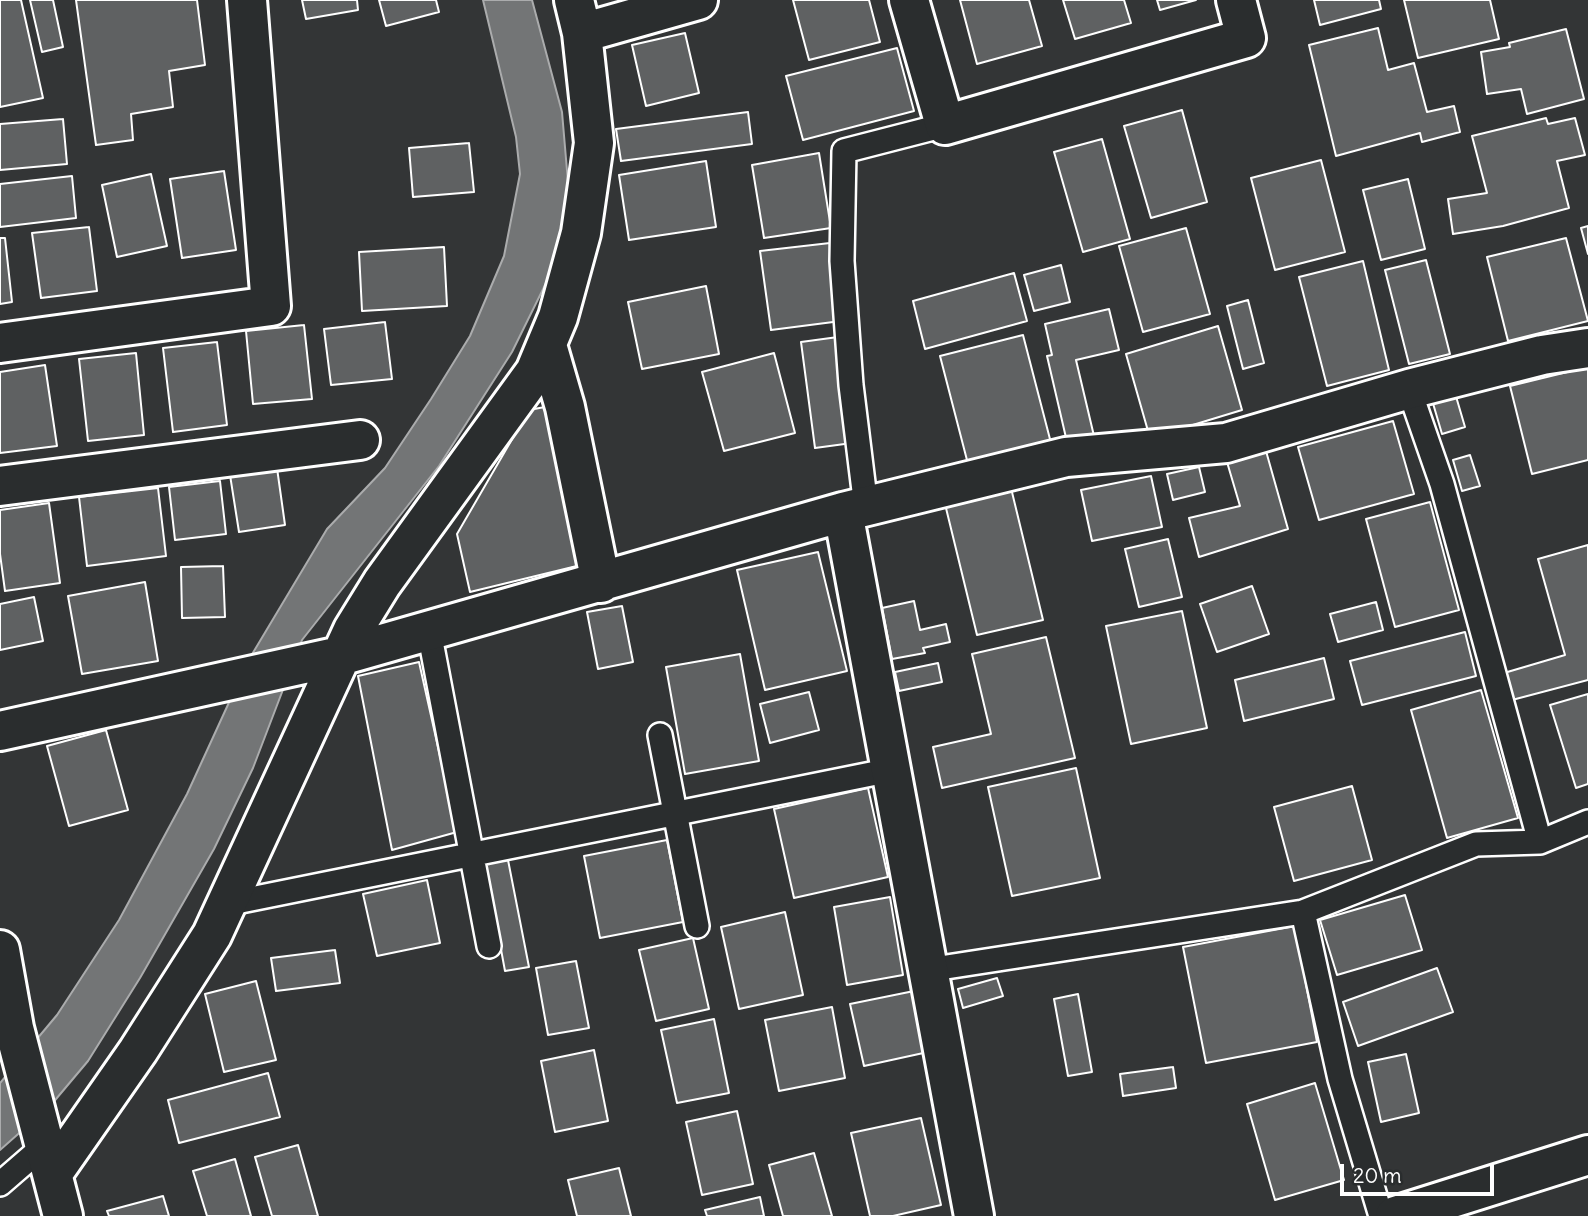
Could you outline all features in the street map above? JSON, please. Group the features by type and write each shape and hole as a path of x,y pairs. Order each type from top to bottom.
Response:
{"street":[{"path":"0,343 271,306 247,0"},
{"path":"49,1159 145,1039 212,935 340,656 382,583 535,372 558,317 581,233 594,143 578,17 698,0"},
{"path":"909,0 945,125 1246,38 1236,0"},
{"path":"547,345 565,407 601,583"},
{"path":"0,730 340,656 855,509 1066,457 1226,443 1409,389 1542,355 1588,348"},
{"path":"0,486 360,440"},
{"path":"855,509 891,770 974,1216"},
{"path":"0,950 7,1035 49,1159 63,1216"},
{"path":"1395,1216 1588,1155"}],"lane":[{"path":"855,509 851,385 842,261 844,151 945,125"},
{"path":"1409,389 1442,484 1541,842"},
{"path":"429,631 474,855 489,946"},
{"path":"660,735 698,926"},
{"path":"226,904 891,770"},
{"path":"927,970 1303,912 1476,844 1541,842 1588,821"},
{"path":"1303,912 1340,1079 1381,1216"},
{"path":"0,1184 49,1159"}],"shaded area":[{"path":"483,0 532,0 562,112 569,194 551,273 512,352 439,466 302,640 253,768 214,849 140,978 88,1061 51,1105 0,1150 0,1083 57,1015 119,920 187,794 248,661 327,529 385,468 431,399 470,336 504,256 520,174 516,137"}],"building":[{"path":"0,0 21,0 43,98 0,107"},
{"path":"30,0 53,0 63,47 42,52"},
{"path":"76,0 197,0 205,65 169,71 173,107 131,114 133,140 96,145"},
{"path":"302,0 357,0 358,10 306,19"},
{"path":"379,0 436,0 439,12 386,26"},
{"path":"793,0 869,0 880,42 809,60"},
{"path":"960,0 1029,0 1042,46 977,64"},
{"path":"1063,0 1124,0 1131,23 1075,39"},
{"path":"1157,0 1196,0 1160,10"},
{"path":"1314,0 1379,0 1381,9 1320,25"},
{"path":"1404,0 1490,0 1499,39 1418,58"},
{"path":"1378,28 1388,70 1414,63 1427,112 1454,106 1460,132 1422,142 1420,133 1336,156 1309,45"},
{"path":"1566,29 1584,99 1527,114 1521,89 1487,94 1481,52 1510,47 1509,43"},
{"path":"685,33 699,93 646,106 632,45"},
{"path":"897,48 914,111 803,140 786,76"},
{"path":"1182,110 1207,202 1151,218 1124,126"},
{"path":"748,112 752,144 621,161 616,129"},
{"path":"1546,118 1548,124 1575,118 1585,155 1557,161 1569,208 1503,226 1453,234 1448,199 1487,193 1472,136"},
{"path":"63,119 67,164 0,170 0,124"},
{"path":"1102,139 1130,239 1083,252 1054,152"},
{"path":"469,143 474,192 413,197 409,148"},
{"path":"819,153 831,228 764,238 752,165"},
{"path":"1321,160 1345,252 1275,270 1251,178"},
{"path":"706,161 716,227 629,240 619,175"},
{"path":"224,171 236,250 182,258 170,179"},
{"path":"151,174 167,246 117,257 102,185"},
{"path":"72,176 76,218 0,227 0,184"},
{"path":"1408,179 1425,249 1381,260 1363,190"},
{"path":"1588,226 1588,254 1581,228"},
{"path":"89,227 97,291 41,298 32,233"},
{"path":"1186,228 1210,314 1143,332 1119,246"},
{"path":"0,238 5,238 12,302 0,304"},
{"path":"1566,238 1588,321 1508,341 1487,257"},
{"path":"830,243 841,321 771,330 760,251"},
{"path":"444,247 447,306 362,311 359,252"},
{"path":"1426,260 1450,354 1409,364 1385,270"},
{"path":"1363,261 1389,370 1327,386 1299,277"},
{"path":"1061,265 1070,302 1034,311 1024,275"},
{"path":"1014,273 1027,321 925,349 913,301"},
{"path":"706,286 719,354 642,369 628,302"},
{"path":"1248,300 1264,363 1243,369 1227,306"},
{"path":"1109,309 1119,350 1076,360 1094,436 1067,442 1047,356 1052,355 1045,324"},
{"path":"385,322 392,379 331,385 324,329"},
{"path":"304,325 312,399 253,404 246,331"},
{"path":"1218,326 1242,410 1150,438 1126,354"},
{"path":"1023,335 1051,443 968,464 940,356"},
{"path":"838,337 852,443 815,448 801,342"},
{"path":"217,342 227,425 173,432 163,348"},
{"path":"136,353 144,435 88,441 79,359"},
{"path":"774,353 795,433 724,451 702,372"},
{"path":"45,365 57,446 0,453 0,372"},
{"path":"1588,367 1588,460 1532,474 1510,386"},
{"path":"1455,393 1465,427 1442,434 1432,400"},
{"path":"550,406 581,565 470,592 457,534 529,410"},
{"path":"1393,421 1414,494 1319,520 1298,447"},
{"path":"1266,451 1288,529 1199,557 1189,518 1240,506 1227,462"},
{"path":"1470,455 1480,486 1462,491 1453,460"},
{"path":"1199,467 1205,492 1173,500 1167,474"},
{"path":"277,468 285,525 239,532 230,475"},
{"path":"1151,476 1162,527 1092,541 1081,490"},
{"path":"220,481 226,534 175,540 169,487"},
{"path":"158,488 166,556 87,566 79,497"},
{"path":"1011,488 1043,620 977,635 945,504"},
{"path":"1430,502 1459,610 1395,627 1366,519"},
{"path":"49,503 60,583 5,591 0,554 0,510"},
{"path":"1168,539 1182,597 1139,607 1125,549"},
{"path":"1588,545 1588,680 1512,700 1504,673 1565,655 1538,559"},
{"path":"818,552 847,671 765,690 737,570"},
{"path":"223,566 225,617 182,618 181,567"},
{"path":"145,582 158,661 82,674 68,596"},
{"path":"1252,586 1269,634 1217,652 1200,604"},
{"path":"34,597 43,641 0,650 0,604"},
{"path":"914,601 920,630 946,624 950,642 923,648 925,653 892,659 882,608"},
{"path":"1376,602 1383,630 1338,642 1330,614"},
{"path":"622,606 633,662 598,669 587,612"},
{"path":"1182,611 1207,728 1131,744 1106,626"},
{"path":"1465,632 1476,676 1362,705 1350,661"},
{"path":"1046,637 1075,758 942,788 933,747 991,734 972,654"},
{"path":"740,654 759,761 685,774 666,667"},
{"path":"1324,658 1334,699 1244,721 1235,680"},
{"path":"419,662 457,832 392,850 358,676"},
{"path":"938,663 942,682 899,691 895,672"},
{"path":"1481,690 1518,818 1447,838 1411,710"},
{"path":"809,692 819,730 770,743 760,704"},
{"path":"1588,694 1588,784 1576,788 1550,705"},
{"path":"106,730 128,810 69,826 47,746"},
{"path":"1076,768 1100,878 1012,896 988,787"},
{"path":"1352,786 1372,860 1294,881 1274,807"},
{"path":"868,788 888,877 794,898 774,809"},
{"path":"667,840 683,922 600,938 584,856"},
{"path":"508,860 529,967 505,971 485,863"},
{"path":"427,880 440,943 377,956 363,894"},
{"path":"1405,895 1422,950 1337,975 1320,920"},
{"path":"890,897 903,975 847,985 834,907"},
{"path":"785,912 803,995 739,1009 721,927"},
{"path":"1295,926 1317,1042 1206,1063 1183,947"},
{"path":"693,938 709,1009 656,1021 639,950"},
{"path":"335,950 340,983 276,991 271,958"},
{"path":"576,961 589,1028 548,1035 536,968"},
{"path":"1437,968 1453,1012 1358,1046 1343,1002"},
{"path":"997,978 1003,996 963,1008 958,989"},
{"path":"256,981 276,1060 224,1072 205,994"},
{"path":"914,991 928,1052 864,1066 850,1004"},
{"path":"1078,994 1092,1072 1068,1076 1054,999"},
{"path":"832,1007 845,1078 779,1091 765,1020"},
{"path":"714,1019 729,1093 677,1103 661,1030"},
{"path":"594,1050 608,1121 555,1132 541,1061"},
{"path":"1406,1054 1419,1113 1381,1122 1368,1062"},
{"path":"1173,1067 1176,1088 1123,1096 1120,1074"},
{"path":"268,1073 280,1117 179,1143 168,1100"},
{"path":"1315,1083 1344,1180 1275,1200 1247,1104"},
{"path":"737,1111 753,1184 702,1195 686,1122"},
{"path":"921,1118 941,1205 893,1216 870,1216 851,1133"},
{"path":"298,1145 318,1216 272,1216 255,1157"},
{"path":"814,1153 832,1216 783,1216 769,1165"},
{"path":"235,1159 251,1216 207,1216 193,1171"},
{"path":"619,1168 631,1216 577,1216 568,1180"},
{"path":"163,1196 169,1216 109,1216 107,1211"},
{"path":"760,1197 764,1216 707,1216 705,1210"}]}
